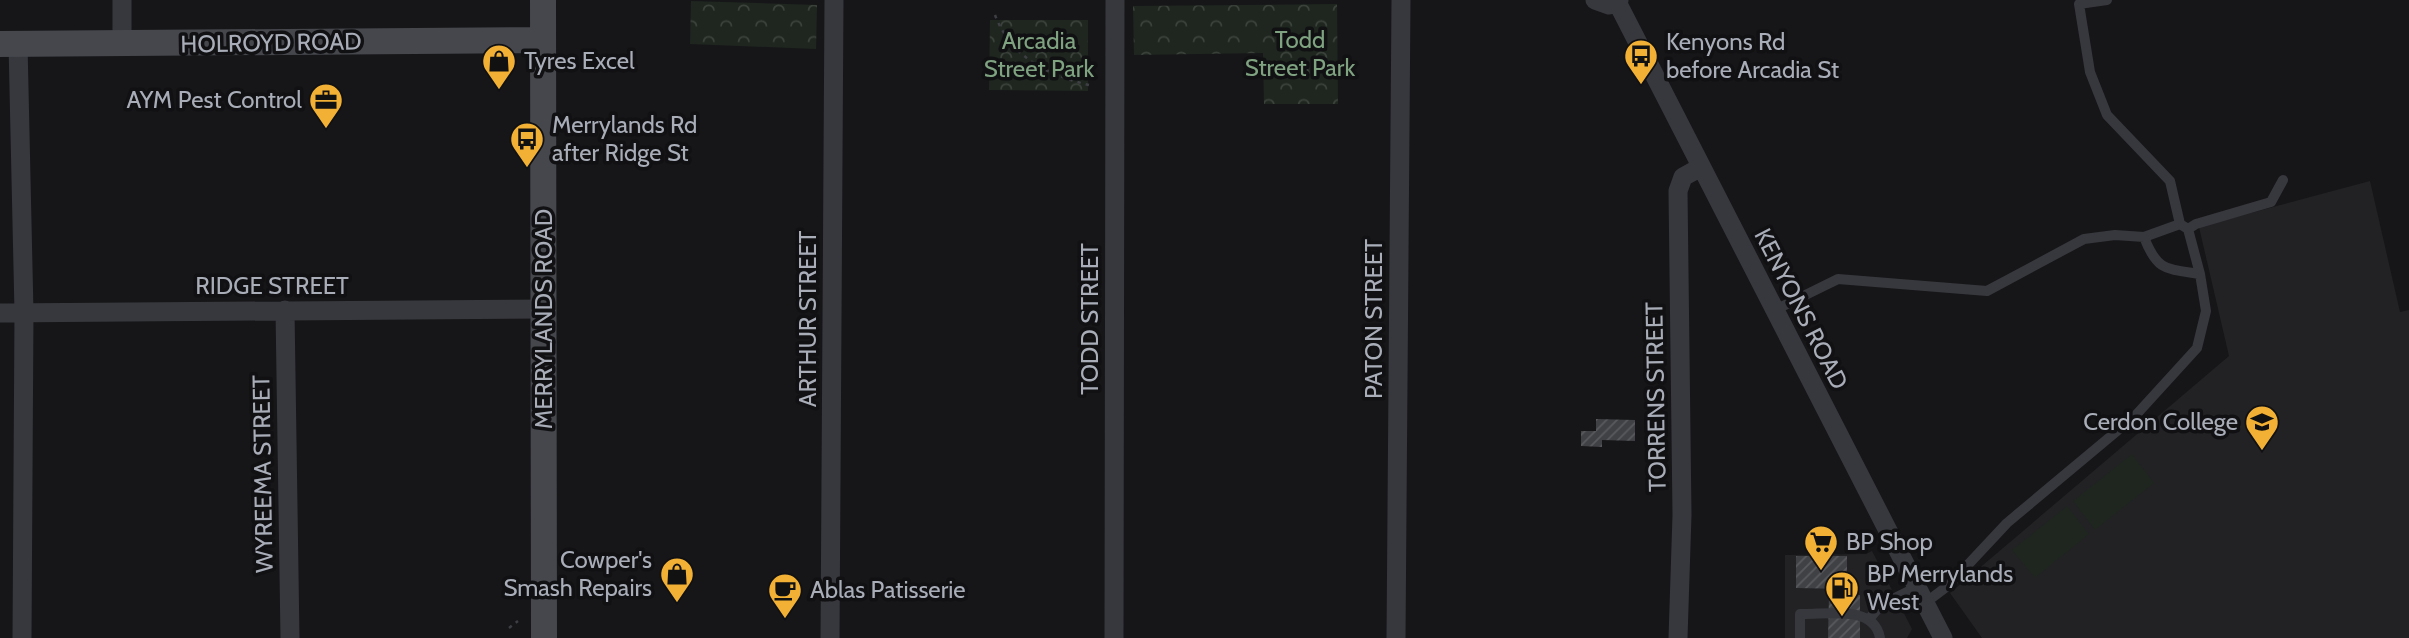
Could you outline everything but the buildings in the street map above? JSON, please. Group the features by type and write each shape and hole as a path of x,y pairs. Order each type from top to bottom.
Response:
{"main road":[{"name":"MERRYLANDS ROAD","path":"543,0 544,638"},
{"name":"HOLROYD ROAD","path":"9,44 543,40"}],"street":[{"path":"122,0 122,44"},
{"name":"ARTHUR STREET","path":"830,638 834,0"},
{"name":"TODD STREET","path":"1114,638 1115,0"},
{"name":"PATON STREET","path":"1396,638 1401,0"},
{"path":"1595,0 1606,5 1618,1"},
{"name":"KENYONS ROAD","path":"1618,1 1943,638"},
{"path":"9,44 24,312 22,638"},
{"name":"TORRENS STREET","path":"1678,638 1682,515 1678,191 1684,177 1701,167"},
{"name":"RIDGE STREET","path":"0,313 544,309"},
{"name":"WYREEMA STREET","path":"285,310 290,638"}],"lane":[{"path":"1870,618 1881,606 1949,585 2007,523 2135,416 2197,348 2206,311 2200,274 2170,181 2107,116 2090,72 2079,4 2107,0"},
{"path":"1774,310 1838,279 1987,291 2084,239 2115,235 2144,237 2271,202 2283,180"},
{"path":"2144,237 2152,258 2161,267 2200,274"},
{"path":"1800,638 1800,614 1870,618"},
{"path":"1870,618 1880,638"}],"path":[{"path":"995,15 1009,43 1025,58 1058,76 1089,85"},
{"path":"509,628 518,621"}],"shaded area":[{"name":"Cerdon College","path":"2370,181 2400,312 2409,310 2409,638 1982,638 1950,593 2229,356 2199,227"},
{"path":"1872,551 1912,629 1907,638 1785,638 1785,555 1866,554"}],"green space":[{"path":"691,1 817,5 816,49 690,44"},
{"name":"Todd Street Park","path":"1337,4 1338,104 1264,104 1263,53 1134,55 1133,6"},
{"name":"Arcadia Street Park","path":"990,20 1088,20 1088,91 989,90"},
{"path":"2132,454 2154,483 2095,530 2073,501"},
{"path":"2067,506 2089,534 2035,578 2012,550"}],"place":[{"name":"Kenyons Rd before Arcadia St","path":"1641,86"},
{"name":"Tyres Excel","path":"499,91"},
{"name":"AYM Pest Control","path":"326,130"},
{"name":"Merrylands Rd after Ridge St","path":"527,169"},
{"name":"Cerdon College","path":"2262,452"},
{"name":"BP Shop","path":"1821,572"},
{"name":"Cowper's Smash Repairs","path":"677,604"},
{"name":"BP Merrylands West","path":"1842,618"},
{"name":"Ablas Patisserie","path":"785,620"}]}
